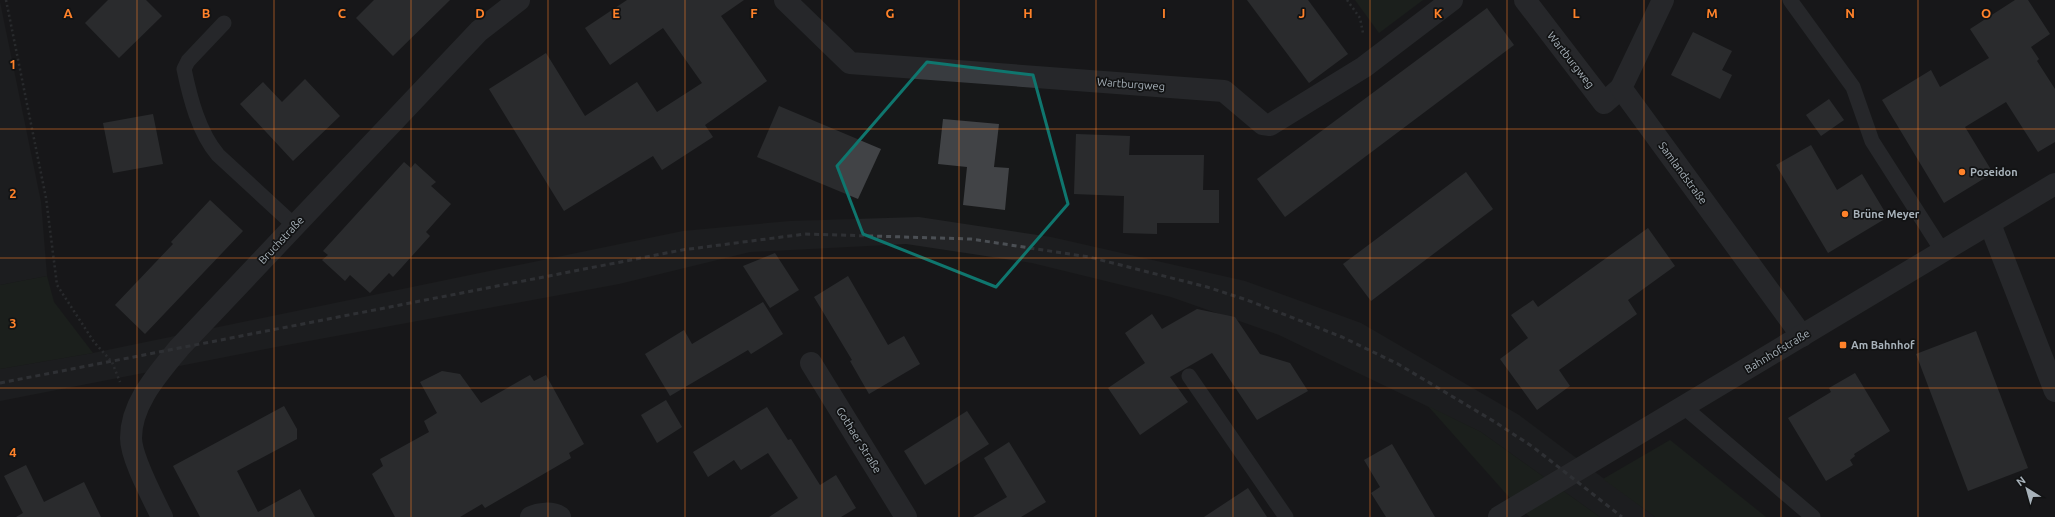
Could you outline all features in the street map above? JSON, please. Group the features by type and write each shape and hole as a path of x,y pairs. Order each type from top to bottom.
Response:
{"street":[{"name":"Bruchstraße","path":"162,517 140,468 131,439 132,422 139,403 156,376 179,348 479,31 519,0"},
{"name":"Wartburgweg","path":"785,0 850,63 1224,91 1263,124 1270,124 1364,67 1452,0"},
{"name":"Wartburgweg","path":"1524,0 1604,103 1621,88"},
{"path":"1621,88 1663,0"},
{"name":"Samlandstraße","path":"1621,88 1802,336"},
{"name":"Bahnhofstraße","path":"1499,517 2055,184"},
{"path":"1990,224 2055,391"},
{"name":"Gothaer Straße","path":"811,363 906,517"},
{"path":"531,517 538,514 556,515 560,517"}],"lane":[{"path":"1790,0 1853,87 1872,141 1943,252"},
{"path":"224,23 188,61 184,69 202,129 208,143 218,155 295,226"},
{"path":"1189,376 1286,517"},
{"path":"1684,407 1813,517"}],"path":[{"path":"6,0 46,198 57,285 94,342 112,362 122,387 139,403"},
{"path":"1347,0 1360,18 1366,44 1364,67"}],"highlighted area":[{"path":"927,62 1033,75 1068,204 996,287 863,234 837,166"}],"shaded area":[{"path":"1355,0 1423,0 1379,33"},
{"path":"0,2 41,202 47,276 0,285"},
{"path":"919,217 1051,237 1245,281 1361,323 1519,415 1655,517 1600,517 1481,432 1279,335 1171,297 1032,263 906,244 750,252 619,284 276,347 0,401 0,369 93,353 683,231 790,221"},
{"path":"47,276 54,302 93,353 0,369 0,285"},
{"path":"1428,406 1481,432 1600,517 1530,517 1517,506"},
{"path":"1670,440 1766,517 1655,517 1603,479"}],"building":[{"path":"108,0 146,0 162,16 119,58 85,23"},
{"path":"374,0 450,0 393,56 356,18"},
{"path":"627,0 744,0 721,16 767,81 705,125 713,137 662,170 653,156 564,211 489,89 546,53 585,116 637,82 657,112 702,83 663,28 610,65 585,28"},
{"path":"1247,0 1308,0 1348,54 1309,83"},
{"path":"2015,0 2028,0 2050,34 2031,47 2039,59 2037,61 2055,89 2055,142 2038,152 2006,102 1965,127 1993,173 1944,203 1882,100 1931,70 1940,87 1989,58 1970,29"},
{"path":"1487,8 1514,45 1285,217 1257,179"},
{"path":"1693,32 1732,51 1722,70 1732,75 1720,99 1671,75"},
{"path":"305,79 340,116 293,161 240,104 263,82 282,102"},
{"path":"1829,99 1844,120 1821,136 1806,115"},
{"path":"779,106 881,149 858,199 757,157"},
{"path":"153,114 163,164 113,173 103,123"},
{"path":"943,119 999,124 994,167 1009,168 1005,210 963,205 967,167 938,164"},
{"path":"1076,134 1130,136 1129,155 1204,155 1203,190 1219,190 1219,223 1157,223 1157,234 1123,233 1124,196 1074,194"},
{"name":"Brüne Meyer","path":"1811,145 1837,190 1862,174 1888,217 1828,253 1776,165"},
{"path":"404,162 411,168 415,163 436,182 431,186 451,204 426,232 430,236 393,277 389,273 370,293 350,275 345,281 322,260 328,255 323,251"},
{"path":"1466,172 1493,209 1371,301 1343,264"},
{"path":"210,200 243,231 145,334 115,305 173,244 171,242"},
{"path":"1648,228 1675,266 1628,300 1637,314 1559,370 1570,386 1537,410 1500,359 1528,338 1511,315 1533,300 1538,307"},
{"path":"775,253 799,290 770,308 743,266"},
{"path":"848,276 888,345 904,336 920,364 869,394 850,361 852,360 814,297"},
{"path":"763,302 783,334 751,354 748,350 670,396 645,354 684,330 692,344"},
{"path":"1197,309 1235,317 1260,354 1290,363 1308,391 1257,420 1212,353 1170,377 1188,402 1140,435 1108,388 1145,363 1125,333 1152,314 1162,329"},
{"path":"1976,331 2028,468 1968,491 1916,354"},
{"path":"442,371 460,374 481,403 530,375 534,381 546,375 584,444 569,453 571,458 485,508 482,504 460,517 395,517 372,474 383,466 380,459 429,432 424,421 437,413 420,382"},
{"path":"1855,373 1890,431 1854,454 1855,456 1850,460 1853,465 1826,481 1788,418 1831,392 1829,388"},
{"path":"666,400 682,427 657,443 641,415"},
{"path":"284,406 297,429 297,439 237,471 258,512 300,489 315,517 200,517 173,466"},
{"path":"767,407 788,440 791,439 820,485 836,475 856,508 841,517 769,517 798,498 768,453 741,470 734,460 708,477 693,452"},
{"path":"967,411 989,444 925,485 904,451"},
{"path":"1009,442 1046,502 1021,517 973,517 1007,497 984,458"},
{"path":"1392,444 1435,517 1386,517 1371,493 1380,487 1364,460"},
{"path":"26,465 44,502 84,482 101,517 16,517 23,513 4,476"},
{"path":"1248,488 1267,517 1204,517"}],"railway":[{"path":"0,383 682,250 805,234 971,239 1089,257 1207,287 1247,300 1342,337 1398,364 1495,422 1533,447 1622,517"}],"place":[{"name":"Poseidon","path":"1962,172"},
{"name":"Brüne Meyer","path":"1845,214"},
{"name":"Am Bahnhof","path":"1843,345"}]}
